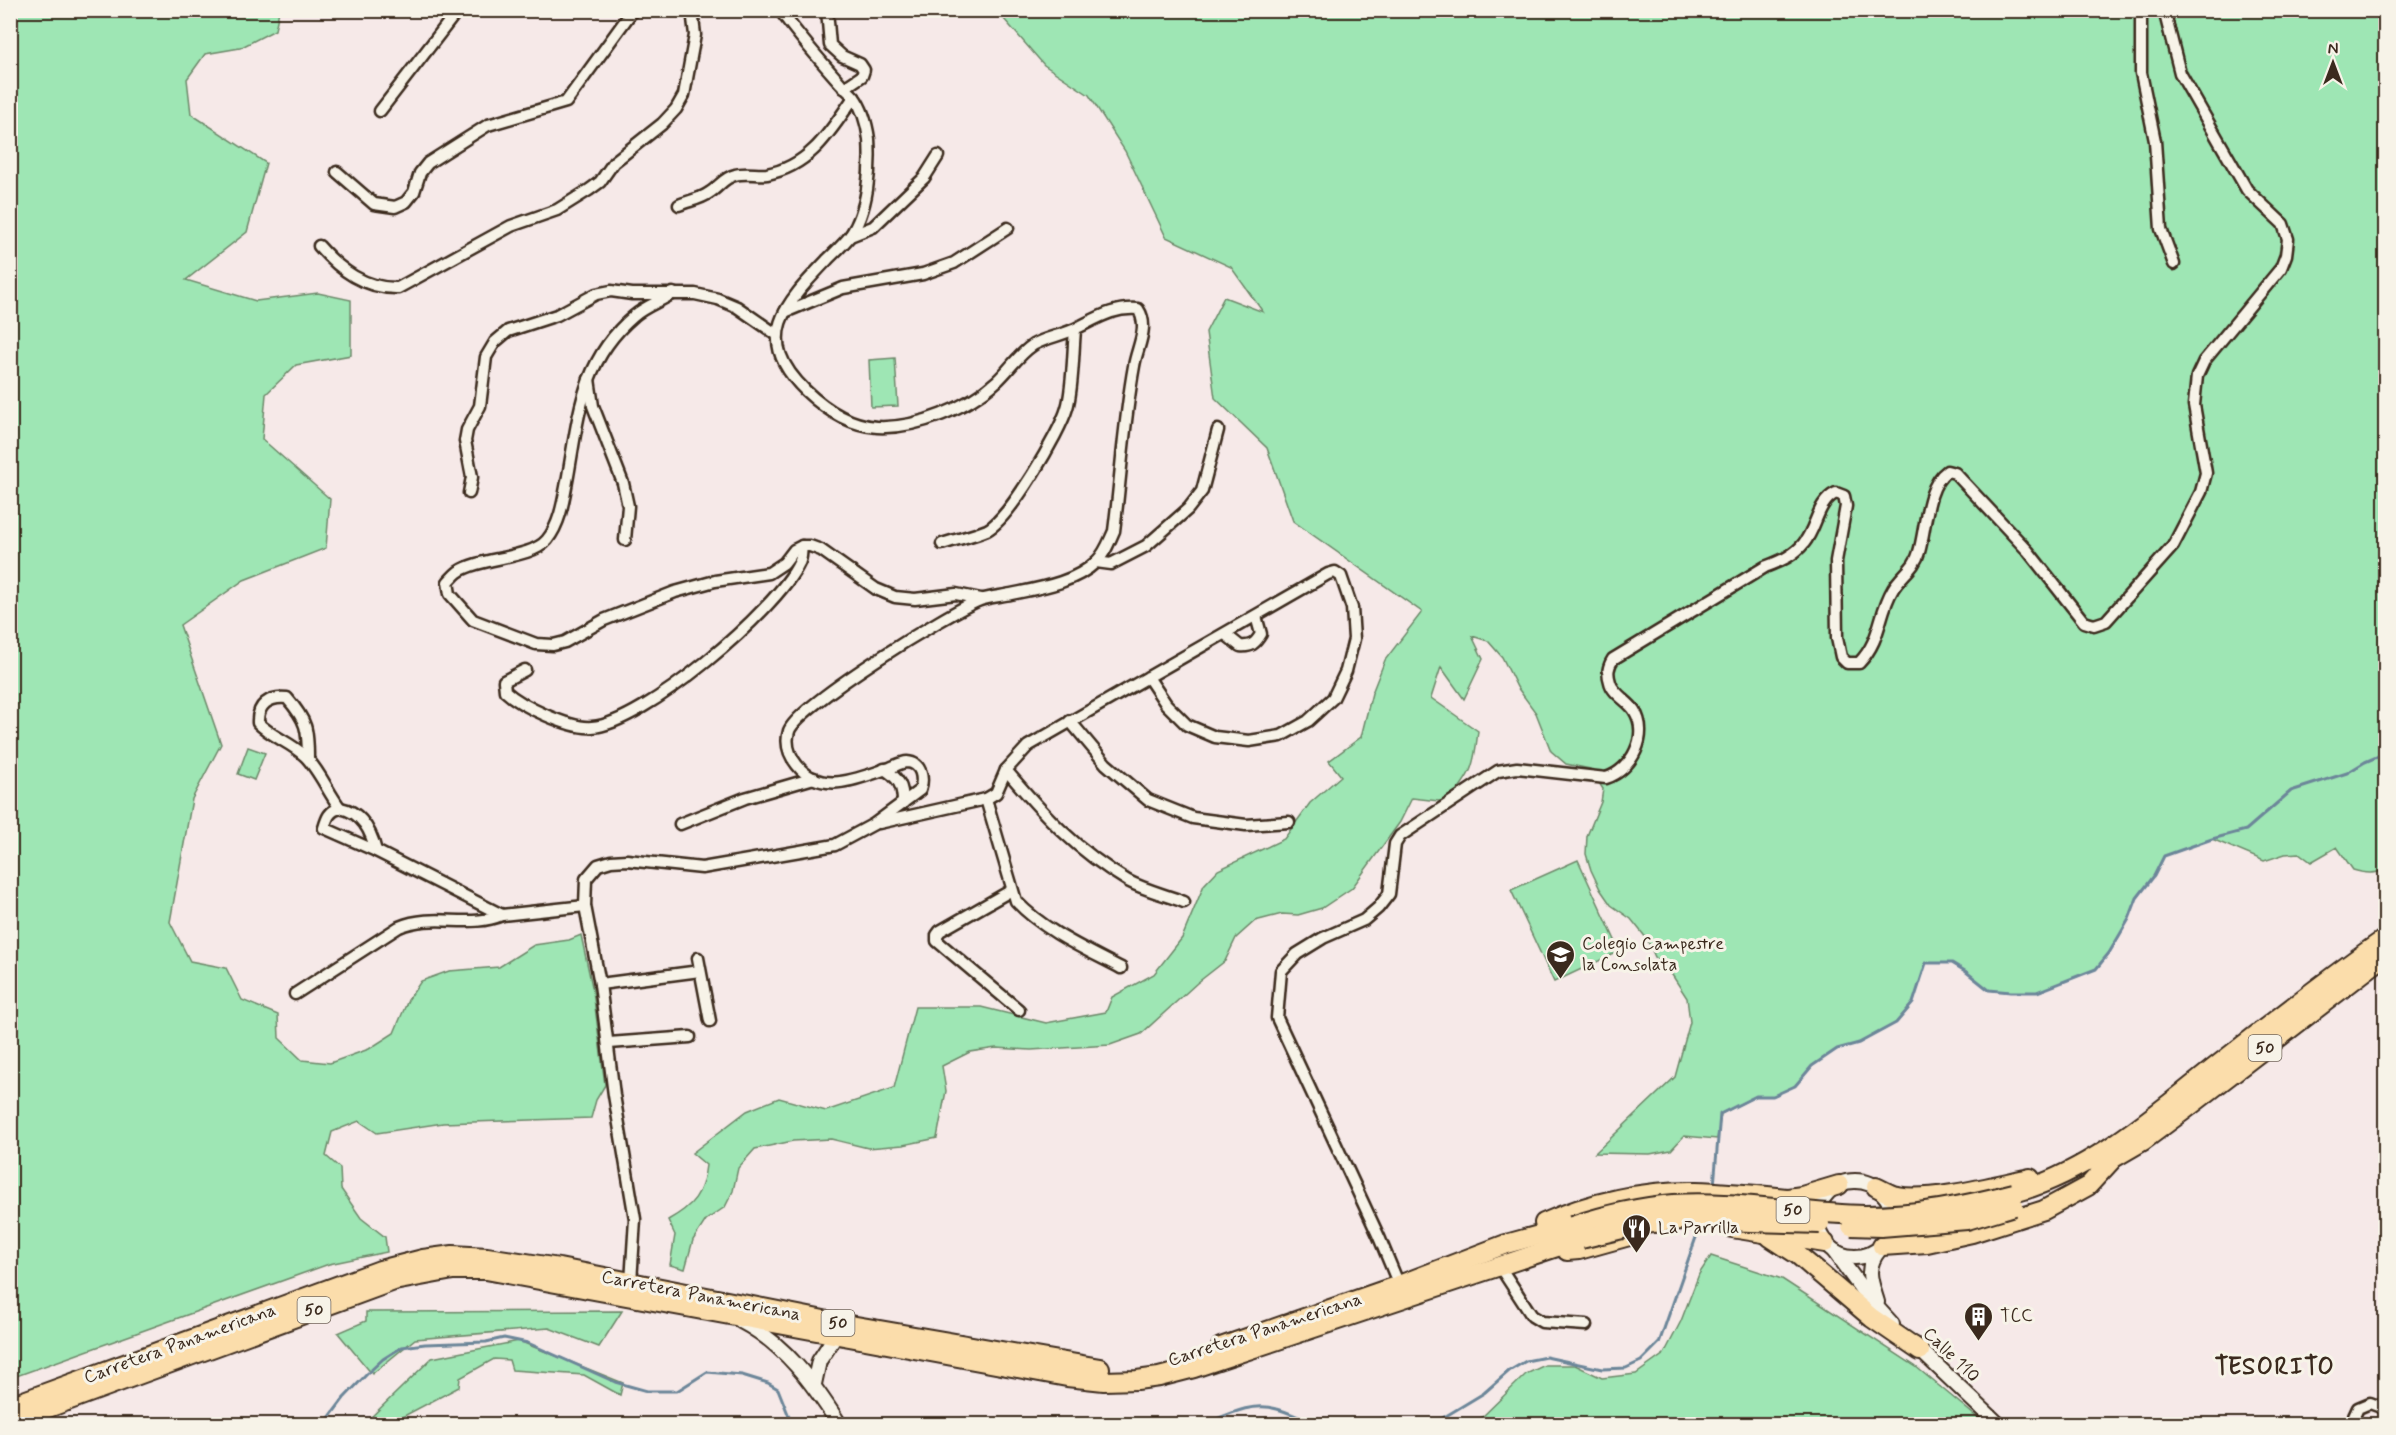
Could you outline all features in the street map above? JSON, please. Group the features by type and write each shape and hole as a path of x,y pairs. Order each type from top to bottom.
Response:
{"highway":[{"name":"Carretera Panamericana","path":"2014,1200 2110,1146 2175,1100 2273,1022 2385,938"},
{"name":"Carretera Panamericana","path":"10,1406 380,1270 423,1259 453,1255 487,1257 631,1282 839,1323 1111,1369 1155,1366 1190,1357 1399,1285 1506,1244 1577,1232 1682,1220 1881,1227 1967,1220 2014,1200 2070,1183 2143,1141 2385,955"},
{"path":"1881,1247 1927,1243 1972,1233 1997,1227 2044,1210 2088,1186 2114,1157"},
{"path":"1876,1187 1896,1196 1914,1198 1949,1194 2042,1175 2062,1174"},
{"path":"1506,1244 1516,1236 1555,1218 1640,1196 1694,1191 1788,1198 1802,1197 1839,1185"},
{"path":"1532,1254 1580,1250 1643,1232 1676,1228 1739,1229 1830,1247"},
{"name":"Carretera Panamericana","path":"10,1422 394,1281 453,1270 486,1270 1067,1377 1104,1381 1137,1380 1194,1368 1500,1267 1577,1232"},
{"path":"1761,1232 1798,1255 1872,1318 1920,1351"}],"main road":[{"path":"1880,1312 1869,1272 1874,1256 1881,1247 1892,1230 1893,1210 1884,1193 1876,1187 1858,1181 1839,1185 1822,1200 1817,1222 1820,1233 1830,1247 1842,1255 1858,1257 1881,1247"},
{"name":"Calle 110","path":"1830,1247 1880,1312 1998,1425"},
{"path":"733,1316 772,1340 814,1384 839,1425"},
{"path":"814,1384 819,1360 836,1335"}],"street":[{"path":"380,111 458,10"},
{"path":"337,172 374,204 396,207 406,202 414,192 420,173 428,163 488,125 566,102 633,10"},
{"path":"319,246 335,264 353,276 383,289 398,288 511,226 557,210 589,190 600,182 614,162 676,109 684,94 695,36 692,10"},
{"path":"631,1282 635,1219 614,1095 600,984 585,906 586,879 598,865 611,861 627,860 702,867 835,845 874,824 920,790 923,782 922,774 916,765 906,762 852,782 832,783 814,778 800,769 792,759 787,746 790,730 801,716 870,665 950,614 982,600 1052,586 1078,574 1096,562 1106,549 1114,531 1134,366 1145,326 1143,316 1138,309 1123,308 1108,312 1075,330 1034,344 981,395 958,407 910,425 887,428 865,426 842,418 818,402 792,377 780,353 776,334 794,295 850,236 859,219 870,161 869,138 865,117 854,96 844,88 798,36 780,10"},
{"path":"826,10 830,45 842,56 860,64 864,70 862,76 844,88"},
{"path":"2141,10 2141,73 2155,141 2161,229 2174,264"},
{"path":"1399,1285 1277,1018 1281,971 1297,954 1323,938 1364,920 1389,894 1395,844 1400,836 1498,771 1517,768 1606,778 1617,775 1634,757 1641,729 1634,711 1610,684 1608,668 1613,659 1765,567 1788,558 1805,542 1827,497 1836,493 1844,496 1846,506 1836,561 1837,638 1841,657 1847,663 1859,663 1870,651 1893,588 1914,565 1920,551 1924,516 1941,475 1947,471 1955,473 2028,551 2084,622 2094,625 2106,621 2173,546 2201,492 2206,473 2194,405 2197,376 2204,361 2281,268 2286,255 2288,239 2283,224 2247,190 2180,73 2164,10"},
{"path":"679,205 708,194 724,179 737,174 767,174 807,157 823,142 854,96"},
{"path":"850,236 873,227 924,178 938,156"},
{"path":"785,312 843,288 923,274 954,263 1008,228"},
{"path":"469,494 472,477 465,441 467,430 480,406 486,357 495,342 508,331 557,315 596,294 611,291 632,294 695,294 718,299 737,308 776,334"},
{"path":"673,293 636,314 616,333 589,375 582,400 562,510 547,540 535,549 480,563 458,572 448,582 450,594 472,620 536,644 553,645 566,642 604,620 675,592 715,581 770,573 802,546 821,550 876,589 895,597 915,599 956,594 982,600"},
{"path":"942,544 987,530 1002,518 1014,503 1059,427 1068,407 1075,330"},
{"path":"589,375 593,406 623,483 628,506 625,540"},
{"path":"1096,562 1111,564 1146,546 1188,509 1202,491 1218,430"},
{"path":"525,670 504,681 505,691 516,701 577,726 592,727 613,723 670,690 744,629 773,600 800,562 802,546"},
{"path":"874,824 986,799 996,793 1006,770 1028,746 1328,574 1335,572 1341,576 1352,608 1354,639 1346,671 1333,698 1308,721 1281,736 1249,741 1215,737 1187,724 1166,704 1148,678"},
{"path":"1226,634 1232,642 1249,647 1261,634 1256,616"},
{"path":"308,759 308,732 298,712 286,698 275,697 265,702 258,714 258,723 270,735 292,745 308,759 340,808"},
{"path":"1070,721 1106,764 1148,800 1193,818 1245,825 1289,822"},
{"path":"884,769 896,777 903,789 903,803"},
{"path":"1006,770 1050,822 1085,853 1130,882 1184,902"},
{"path":"680,824 746,798 814,778"},
{"path":"986,799 1016,901 1024,910 1073,943 1121,968"},
{"path":"376,851 369,829 350,810 340,808 327,817 324,828 376,851 502,915"},
{"path":"1012,890 940,931 937,935 938,941 1019,1010"},
{"path":"295,994 399,927 414,921 486,922 502,915 585,906"},
{"path":"698,958 710,1021"},
{"path":"600,984 700,971"},
{"path":"609,1043 690,1037"},
{"path":"1500,1267 1532,1316 1542,1322 1586,1326"},
{"path":"2351,1423 2358,1408 2370,1403 2385,1409"}],"green space":[{"path":"11,10 279,11 275,30 240,48 205,54 187,79 191,114 266,163 247,232 186,280 256,301 318,293 351,300 351,355 296,365 266,394 262,439 330,499 326,548 244,580 180,625 221,744 192,799 170,922 190,961 226,968 242,1000 278,1015 279,1038 302,1060 330,1063 369,1049 394,1033 408,1000 421,981 449,971 499,967 534,945 569,940 581,935 593,991 605,1085 596,1100 591,1118 443,1123 377,1133 359,1121 332,1132 326,1156 340,1168 341,1189 361,1218 385,1237 387,1252 329,1264 11,1378"},
{"path":"997,11 2385,11 2386,869 2370,873 2353,870 2337,847 2311,862 2299,853 2285,854 2264,861 2212,839 2164,856 2154,876 2137,898 2129,919 2109,953 2096,969 2037,992 2011,992 1989,990 1952,963 1926,963 1913,1003 1896,1023 1859,1043 1837,1049 1812,1066 1795,1086 1773,1096 1756,1096 1721,1114 1717,1139 1684,1136 1671,1150 1650,1154 1595,1153 1675,1077 1690,1022 1687,998 1667,967 1655,957 1647,939 1631,919 1611,905 1591,870 1586,854 1587,836 1601,802 1603,789 1590,769 1566,764 1551,751 1536,713 1517,687 1502,657 1488,641 1472,636 1483,659 1464,699 1441,667 1431,698 1478,731 1475,753 1467,777 1448,802 1412,798 1400,822 1352,888 1322,908 1298,915 1282,914 1255,921 1236,938 1225,961 1141,1034 1110,1045 1031,1050 996,1048 970,1052 942,1066 946,1091 937,1138 903,1145 868,1148 831,1139 793,1141 755,1149 738,1168 733,1191 725,1207 706,1220 693,1240 685,1269 670,1265 675,1235 668,1220 684,1210 695,1198 705,1175 706,1165 692,1153 747,1111 779,1098 826,1111 894,1088 915,1007 981,1007 1046,1023 1106,1012 1112,997 1154,974 1182,938 1204,885 1218,870 1284,839 1310,803 1341,776 1329,761 1361,737 1372,693 1385,660 1422,612 1293,521 1267,448 1215,398 1206,332 1224,297 1263,312 1231,267 1166,237 1125,151 1089,95 1044,65"},
{"path":"895,358 898,406 871,407 869,360"},
{"path":"248,747 265,753 254,780 238,774"},
{"path":"1578,860 1620,951 1554,982 1511,890"},
{"path":"1711,1256 1782,1279 1915,1366 1985,1424 1475,1424 1526,1374 1545,1365 1575,1365 1602,1378 1636,1374 1664,1354 1681,1321 1699,1274"},
{"path":"622,1311 599,1347 549,1328 415,1339 372,1374 338,1333 366,1321 366,1312"},
{"path":"519,1341 623,1383 620,1395 584,1375 512,1370 509,1360 494,1359 460,1378 459,1387 389,1424 364,1424 432,1358"}],"waterway":[{"path":"1714,1186 1720,1114 1756,1096 1773,1096 1795,1086 1812,1066 1837,1049 1859,1043 1896,1023 1913,1003 1926,963 1952,963 1989,990 2011,992 2037,992 2096,969 2109,953 2129,919 2137,898 2154,876 2164,856 2246,830 2291,791 2347,773 2386,753"},
{"path":"1418,1424 1441,1419 1484,1393 1509,1371 1526,1361 1546,1357 1602,1369 1626,1368 1641,1361 1659,1343 1700,1226"},
{"path":"318,1424 329,1418 344,1398 383,1359 402,1347 486,1342 504,1338 528,1343 615,1382 647,1391 677,1391 707,1372 742,1375 768,1383 778,1389 792,1424"},
{"path":"1205,1424 1240,1410 1259,1407 1277,1409 1317,1424"}],"place":[{"name":"Colegio Campestre la Consolata","path":"1561,980"},
{"name":"La Parrilla","path":"1637,1254"},
{"name":"TCC","path":"1979,1342"}],"district":[{"name":"TESORITO","path":"2275,1367"}]}
